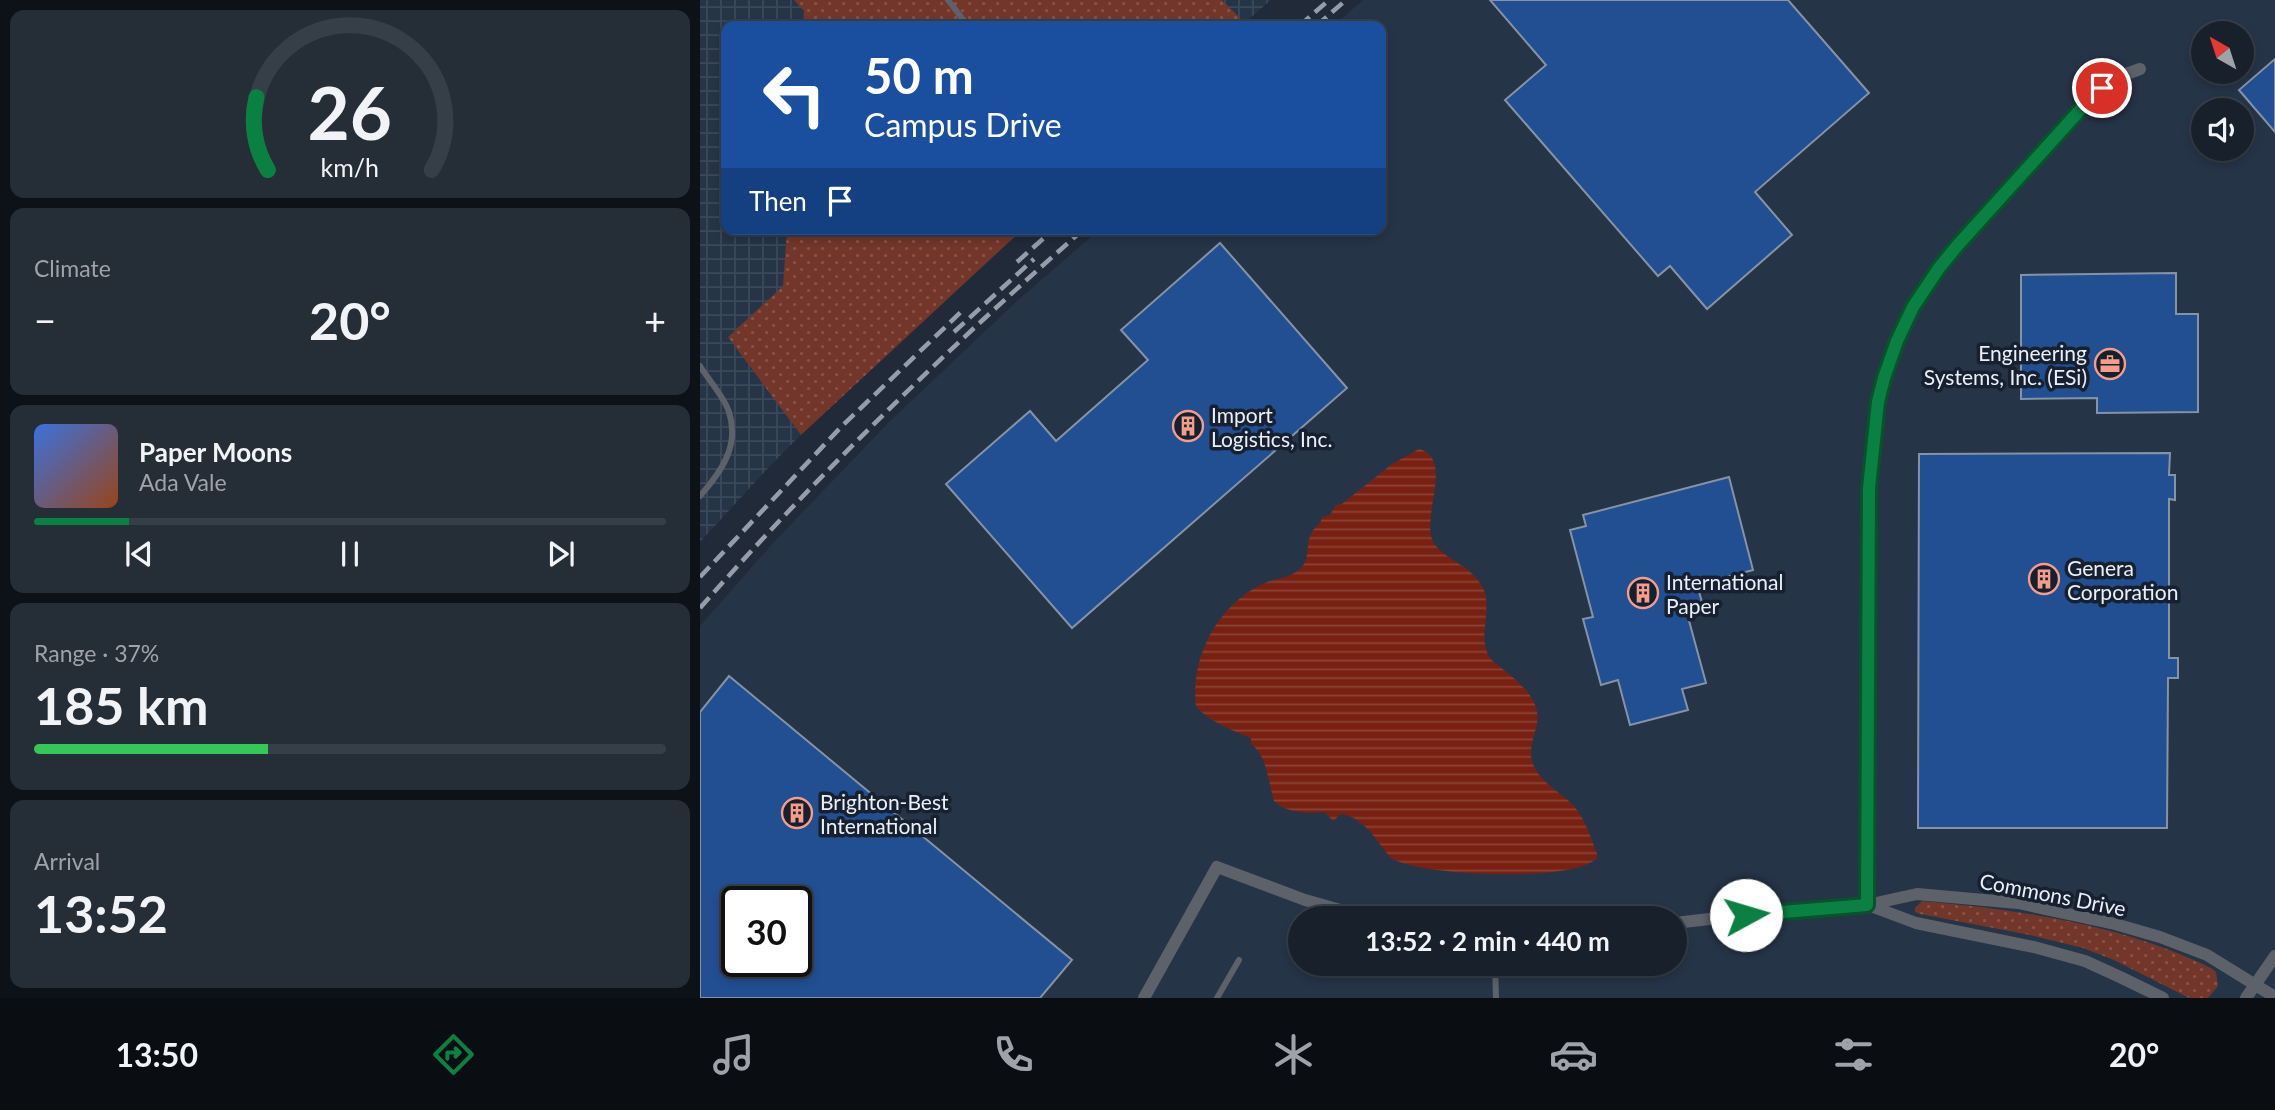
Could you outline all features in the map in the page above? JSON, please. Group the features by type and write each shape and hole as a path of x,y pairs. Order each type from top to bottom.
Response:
{"street":[{"path":"2140,69 2118,77 2090,99 1957,246 1913,307 1884,378 1873,434 1869,488 1867,905 1916,923 2034,947 2085,961 2163,998"},
{"path":"1144,998 1217,867 1326,906"},
{"name":"Commons Drive","path":"1687,922 1867,905 1917,894 2018,903 2115,924 2160,937 2207,955 2275,997"},
{"path":"2246,998 2275,956"}],"lane":[{"path":"948,0 964,21"},
{"path":"700,366 729,412 733,443 719,474 700,496"},
{"path":"1217,998 1239,960"},
{"path":"1495,976 1496,998"}],"shaded area":[{"path":"700,0 1271,0 1247,21 721,21 721,235 1010,235 868,367 770,466 700,542"},
{"path":"794,0 1222,0 1243,21 803,21 804,11"},
{"path":"1363,0 2275,0 2275,998 700,998 700,626 772,544 890,421 1017,301 1093,235 1386,235 1386,21 1339,21"},
{"path":"787,235 1017,235 801,435 728,337 783,286"},
{"path":"1419,449 1430,455 1435,465 1431,536 1441,551 1472,574 1483,588 1486,596 1486,648 1491,659 1523,686 1532,698 1537,712 1531,751 1533,764 1546,782 1574,806 1585,823 1597,858 1583,866 1530,874 1464,873 1434,870 1393,859 1369,831 1348,815 1341,814 1333,821 1325,812 1298,812 1279,805 1274,801 1264,763 1257,749 1251,744 1251,738 1214,721 1196,706 1195,687 1203,650 1221,618 1249,592 1300,569 1306,561 1311,534 1322,517 1330,515 1336,505 1342,504 1392,464"},
{"path":"1922,901 2070,921 2142,940 2211,968 2216,972 2218,986 2208,998 2189,998 2114,960 2083,948 1915,912 1915,908"}],"building":[{"path":"1490,0 1788,0 1869,93 1755,192 1792,235 1707,309 1670,266 1658,276 1505,100 1546,65"},
{"path":"2275,59 2275,132 2254,108 2254,98 2246,98 2239,90 2246,84 2254,84 2254,77"},
{"name":"Import Logistics, Inc.","path":"1220,243 1347,388 1072,628 946,484 1030,411 1056,441 1148,360 1121,330"},
{"name":"Engineering Systems, Inc. (ESi)","path":"2176,273 2176,314 2198,314 2198,412 2097,413 2097,398 2021,399 2021,275"},
{"name":"Genera Corporation","path":"2170,453 2169,475 2175,475 2175,500 2169,499 2169,658 2178,658 2178,678 2168,678 2167,828 1918,828 1919,454"},
{"name":"International Paper","path":"1729,477 1753,570 1697,585 1702,602 1685,606 1706,683 1682,689 1688,710 1630,725 1618,680 1601,685 1583,619 1593,617 1570,530 1586,526 1583,515"},
{"name":"Brighton-Best International","path":"729,676 1072,960 1040,998 700,998 700,712"}],"railway":[{"path":"1305,21 1329,0"},
{"path":"1322,21 1346,0"},
{"path":"1017,262 1047,235"},
{"path":"700,608 791,509 886,412 983,319 1077,235"},
{"path":"954,332 1034,259"},
{"path":"700,577 841,427 962,311"}],"place":[{"name":"Engineering Systems, Inc. (ESi)","path":"2110,364"},
{"name":"Import Logistics, Inc.","path":"1188,426"},
{"name":"Genera Corporation","path":"2044,579"},
{"name":"International Paper","path":"1643,593"},
{"name":"Brighton-Best International","path":"797,813"}],"route":[{"path":"1746,915 1867,905 1869,488 1873,434 1884,378 1897,341 1926,285 1957,246 2102,88"}]}
